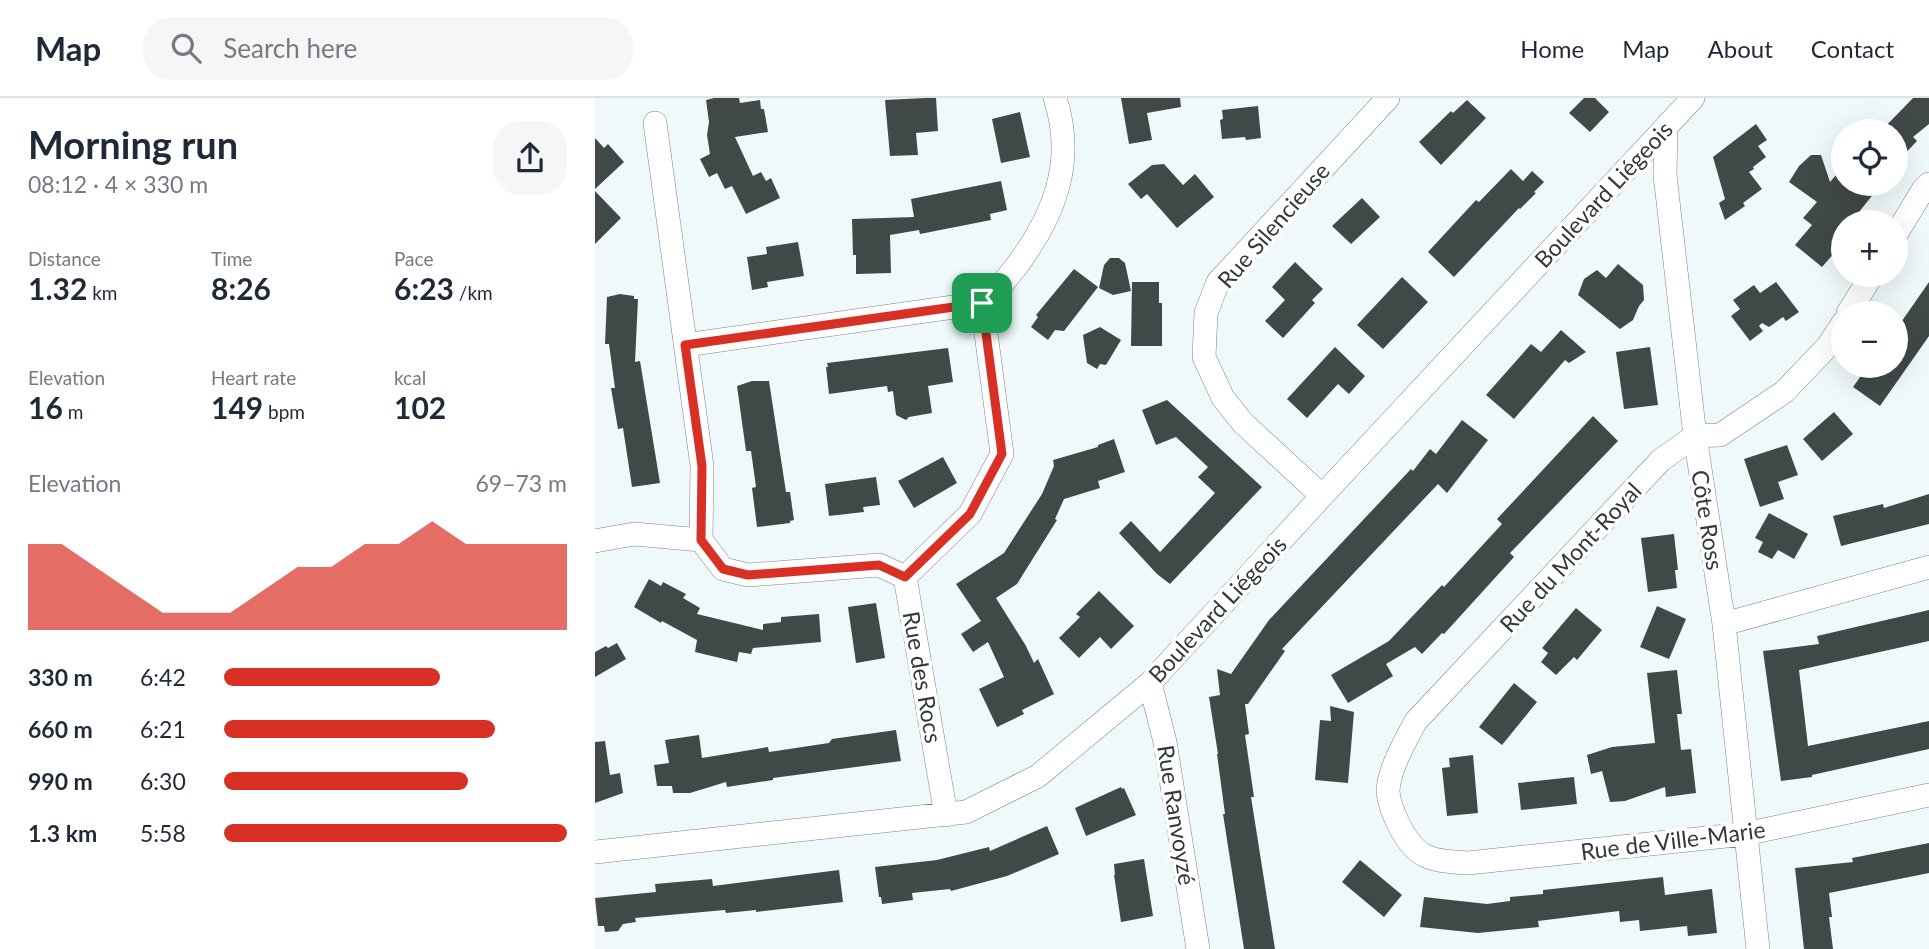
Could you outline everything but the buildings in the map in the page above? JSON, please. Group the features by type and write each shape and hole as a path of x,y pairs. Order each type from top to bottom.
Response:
{"street":[{"path":"685,345 982,303 993,295 1031,247 1056,197 1063,160 1061,117 1055,98"},
{"name":"Rue Silencieuse","path":"1322,496 1243,423 1223,398 1204,356 1206,313 1218,282 1388,98"},
{"path":"1665,127 1687,98"},
{"name":"Boulevard Liégeois","path":"595,852 966,812 1038,776 1150,682 1693,98"},
{"path":"655,122 702,466 701,540 723,569 748,575 879,565 905,577 970,514 1002,454 982,303"},
{"name":"Côte Ross","path":"1665,127 1664,175 1695,436 1724,624 1758,949"},
{"path":"1908,215 1929,184"},
{"name":"Rue du Mont-Royal","path":"1416,851 1405,837 1394,814 1388,792 1394,766 1416,721 1661,460 1695,436 1720,435 1784,392 1831,341"},
{"path":"595,541 634,534 701,540"},
{"path":"1724,624 1929,566"},
{"name":"Rue des Rocs","path":"905,577 946,815"},
{"name":"Rue Ranvoyzé","path":"1150,682 1165,742 1198,949"},
{"name":"Rue de Ville-Marie","path":"1416,851 1439,862 1468,863 1745,834 1929,795"}],"route":[{"path":"982,303 1002,454 970,514 905,577 879,565 748,575 723,569 701,540 702,466 685,345 982,303"}]}
